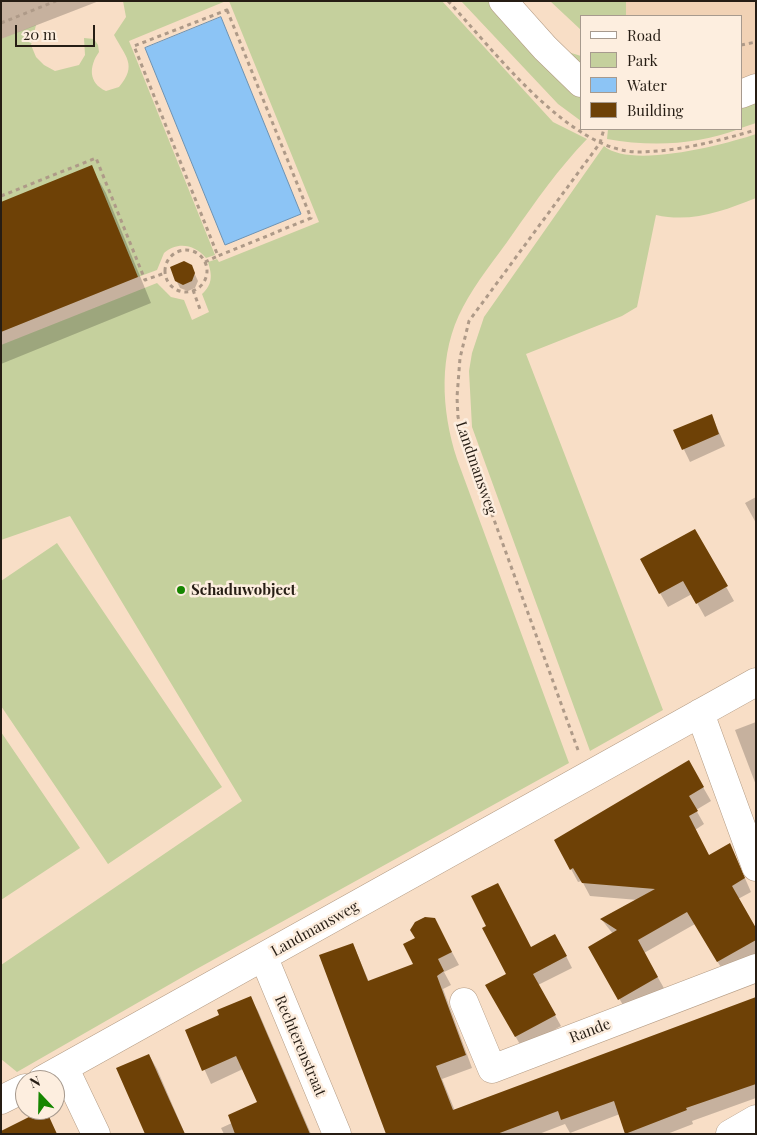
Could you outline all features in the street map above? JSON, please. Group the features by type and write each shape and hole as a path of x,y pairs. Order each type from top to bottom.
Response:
{"street":[{"path":"503,1 545,48 580,82"},
{"path":"742,94 756,88"},
{"name":"Landmansweg","path":"60,1070 756,682"},
{"path":"700,713 756,867"},
{"name":"Rechterenstraat","path":"264,958 337,1134"},
{"name":"Rande","path":"464,1002 492,1069 756,968"},
{"path":"65,1091 96,1134"},
{"path":"1,1100 15,1093"},
{"path":"730,1134 756,1120"}],"path":[{"path":"1,23 56,1"},
{"path":"205,262 311,218 227,10 134,46 218,256"},
{"path":"742,45 756,42"},
{"name":"Landmansweg","path":"587,776 466,443 458,417 457,397 460,358 469,321 600,143 604,130"},
{"path":"1,196 96,158 145,280 165,273"},
{"path":"183,250 196,252 205,262 206,275 204,282 193,290 180,291 170,285 165,273 165,267 171,255 183,250"},
{"path":"193,290 201,312"}],"shaded area":[{"path":"613,1 756,1 756,89 742,95 742,15 613,15"}],"green space":[{"path":"123,1 226,1 129,41 215,255 206,258 192,248 186,246 175,247 164,253 157,270 138,277 1,202 1,39 36,25 31,45 36,57 44,65 55,71 79,65 85,55 84,38 94,39 98,45 99,52 93,63 93,79 100,88 106,91 119,87 128,73 129,66 114,35 126,17"},
{"path":"229,1 442,1 553,122 587,139 548,186 486,270 468,298 449,343 445,382 445,402 457,459 569,763 193,971 20,1070 15,1070 1,1059 1,965 242,801 70,516 1,540 1,345 157,283 171,297 184,300 192,320 209,312 202,294 208,287 211,279 208,262 217,259 219,262 319,222"},
{"path":"461,1 518,1 568,52 580,56 580,120 558,104"},
{"path":"550,1 626,1 626,15 580,15 580,29"},
{"path":"756,100 756,123 742,128 742,106"},
{"path":"608,130 736,130 707,138 674,143 657,144 607,139"},
{"path":"756,134 756,198 695,217 682,218 656,215 637,307 622,316 526,354 663,710 590,751 472,427 469,371 472,353 484,317 604,146 617,153 655,155 701,149"},
{"path":"57,543 222,787 108,864 1,706 1,581"},
{"path":"1,732 80,848 1,900"}],"water":[{"path":"221,17 301,214 225,245 145,48"}],"building":[{"path":"92,165 138,277 1,332 1,202"},
{"path":"184,261 192,265 195,273 192,281 183,285 175,281 170,267"},
{"path":"712,414 719,434 682,450 673,430"},
{"path":"695,529 728,586 696,604 683,581 659,594 640,559"},
{"path":"689,760 704,787 689,796 698,811 689,816 709,855 730,843 745,878 732,886 756,928 756,940 717,962 687,912 638,940 658,977 618,1000 588,947 617,930 600,919 655,889 582,883 573,868 570,870 554,840"},
{"path":"498,883 531,947 555,934 567,956 533,974 556,1015 515,1037 485,985 506,974 482,928 486,926 471,896"},
{"path":"425,917 435,918 452,952 438,959 444,971 437,976 466,1055 436,1066 453,1110 756,997 756,1084 686,1108 687,1110 625,1134 614,1101 561,1120 558,1111 497,1134 386,1134 319,955 353,943 368,981 413,964 403,944 415,938 410,930 415,922"},
{"path":"251,996 310,1134 235,1134 228,1115 257,1102 236,1056 202,1071 185,1030 219,1015 217,1010"},
{"path":"149,1054 185,1134 145,1134 116,1068"},
{"path":"23,1120 51,1120 57,1134 1,1134 1,1131"}],"place":[{"name":"Schaduwobject","path":"181,590"}]}
